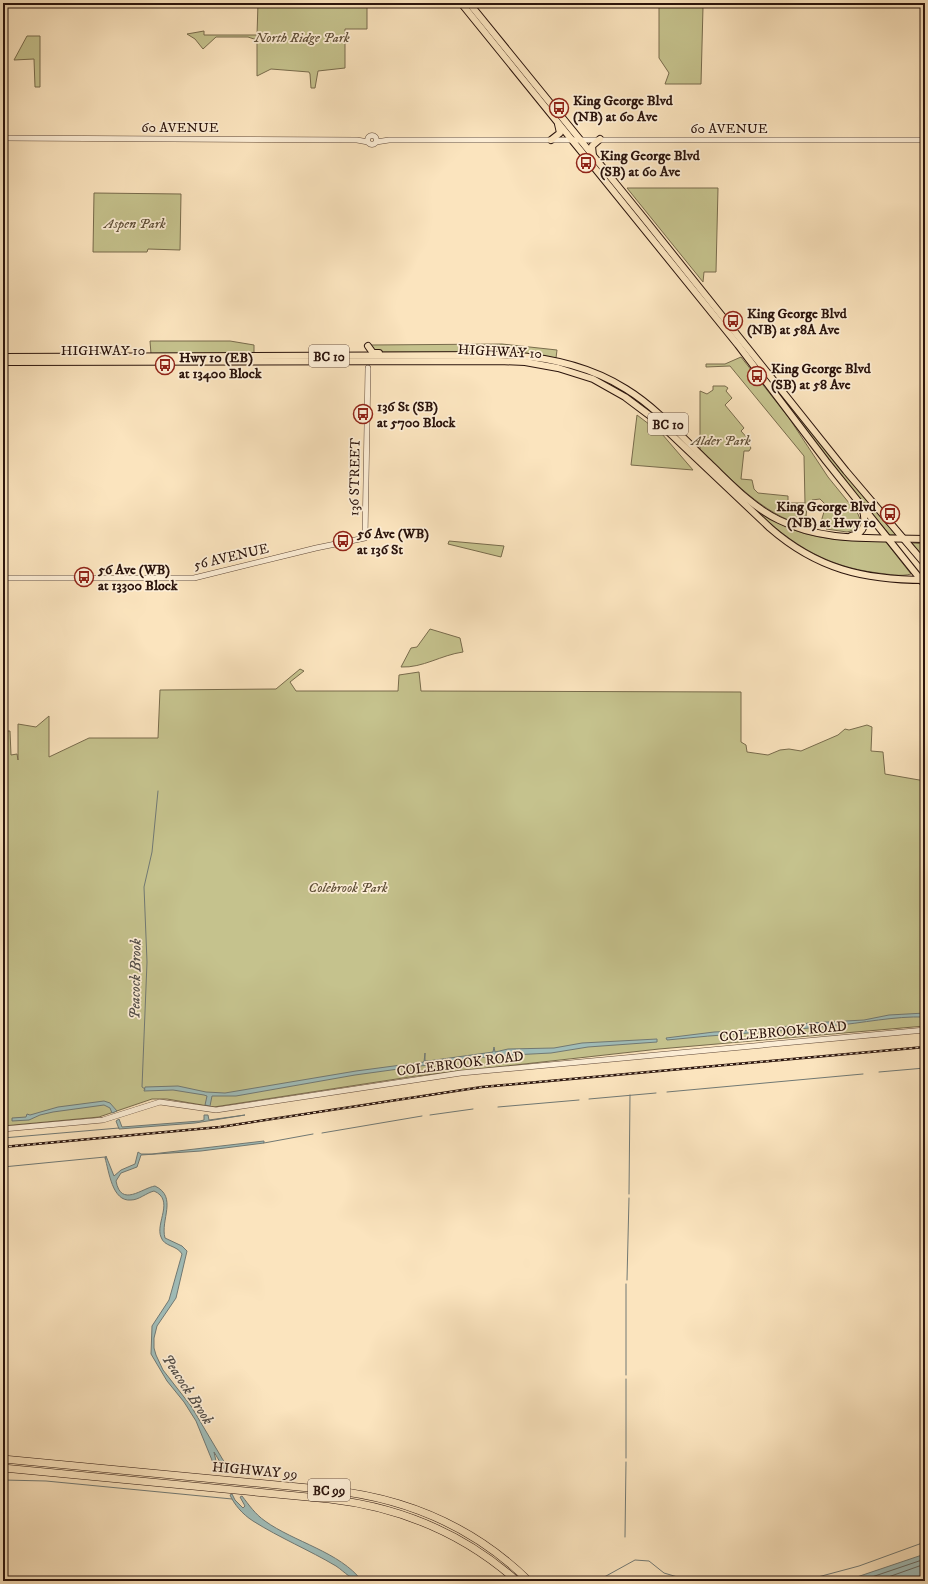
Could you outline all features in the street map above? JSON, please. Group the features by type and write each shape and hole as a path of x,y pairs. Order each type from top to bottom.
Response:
{"highway":[{"name":"HIGHWAY 99","path":"3,1459 337,1491 380,1498 424,1512 459,1529 499,1555 529,1581"},
{"name":"HIGHWAY 99","path":"3,1468 367,1504 410,1516 451,1534 486,1556 517,1581"}],"main road":[{"path":"461,3 743,351 862,508 924,582"},
{"path":"469,3 841,465 925,564"},
{"path":"551,140 560,133 557,121"},
{"path":"594,157 592,146 600,139"},
{"path":"360,356 365,353 368,346 371,352 375,353 416,353 428,356"},
{"name":"HIGHWAY 10","path":"3,357 428,356 529,357 559,362 594,374 625,389 649,406 746,498 779,520 806,531 823,535 925,539"},
{"name":"HIGHWAY 10","path":"3,362 525,362 558,368 593,379 625,397 645,411 770,528 793,547 815,560 850,573 894,580 924,582"},
{"path":"312,362 318,364 363,364 368,368 375,362"},
{"path":"846,537 860,532 864,527 866,522 862,508"}],"street":[{"name":"60 AVENUE","path":"3,138 368,139 372,144 376,139 925,140"},
{"name":"136 STREET","path":"365,538 368,368"},
{"name":"56 AVENUE","path":"3,578 194,578 316,548 365,538"},
{"name":"COLEBROOK ROAD","path":"3,1130 103,1120 160,1102 216,1110 461,1073 925,1030"}],"green space":[{"name":"North Ridge Park","path":"258,3 367,3 367,29 345,29 345,68 318,71 315,88 311,88 309,72 271,69 257,76 257,40 248,37 216,37 203,49 195,39 187,34 204,31 204,35 257,35"},
{"path":"659,3 704,3 701,84 665,84 669,73 659,58"},
{"path":"27,36 40,36 40,87 35,87 34,59 14,60"},
{"path":"627,188 718,188 716,272 704,272 703,282"},
{"name":"Aspen Park","path":"94,193 181,194 180,250 148,249 147,252 93,252"},
{"path":"150,341 230,341 254,345 254,354 151,354"},
{"path":"502,344 557,350 556,358 513,353 378,352 373,350 370,345"},
{"name":"Alder Park","path":"741,357 789,418 828,477 858,514 860,519 855,530 847,532 826,529 821,522 826,505 820,499 812,500 807,507 805,526 775,513 748,494 700,449 700,391 707,394 713,390 713,386 725,386 728,388 726,391 732,398 725,405 744,428 741,431 750,441 748,444 751,448 749,451 744,451 741,479 752,480 754,489 758,493 788,496 788,503 805,503 804,456 730,366 706,367 706,364 725,364"},
{"path":"777,388 898,535 890,535 841,477 774,390"},
{"path":"637,415 662,434 693,470 631,465"},
{"path":"746,501 779,523 791,529 817,537 858,541 885,541 911,574 894,575 878,573 839,564 822,557 806,549 775,528"},
{"path":"449,541 504,546 501,557 448,544"},
{"path":"912,544 925,544 925,559"},
{"path":"430,629 460,638 463,652 417,666 401,667 411,648 417,647"},
{"name":"Colebrook Park","path":"300,669 304,671 290,682 296,691 398,691 399,675 419,672 421,691 741,692 741,742 746,745 747,752 768,755 780,750 789,749 801,751 838,735 845,729 849,730 867,725 872,727 871,751 883,752 885,774 925,781 925,1026 659,1049 416,1076 214,1107 167,1099 152,1099 99,1117 3,1126 3,739 6,731 10,731 11,755 17,754 18,760 18,724 36,727 49,716 49,757 89,738 158,738 160,690 276,689"}],"water":[{"path":"925,1013 925,1017 890,1019 843,1025 667,1040 666,1038 714,1032 762,1030 809,1023 864,1020 889,1015"},
{"path":"657,1039 657,1042 588,1047 551,1053 493,1056 355,1075 236,1096 212,1096 210,1106 205,1105 207,1096 204,1095 173,1090 144,1091 145,1087 178,1086 206,1092 225,1093 356,1071 424,1062 425,1053 425,1061 428,1061 493,1052 494,1047 495,1052 508,1049 554,1048 582,1043"},
{"path":"104,1101 110,1103 117,1111 112,1113 110,1108 104,1105 53,1112 40,1115 29,1120 12,1121 12,1118 26,1117 27,1114 30,1115 58,1107"},
{"path":"204,1115 208,1115 209,1120 245,1115 195,1123 119,1129 116,1121 119,1119 122,1127 200,1121 204,1120"},
{"path":"264,1141 264,1143 201,1151 141,1155 137,1167 121,1173 116,1181 122,1193 127,1195 155,1186 162,1191 166,1196 167,1203 164,1231 165,1238 182,1246 187,1251 176,1298 157,1326 154,1338 154,1348 163,1370 191,1406 226,1465 228,1470 226,1472 214,1452 218,1470 216,1470 196,1421 184,1402 167,1381 151,1354 152,1326 169,1300 182,1254 177,1249 165,1243 161,1237 160,1225 164,1206 163,1200 160,1195 154,1191 134,1200 125,1199 119,1196 112,1185 105,1158 106,1156 114,1176 121,1170 135,1164 138,1152 141,1154 152,1154"},
{"path":"232,1494 235,1500 243,1508 245,1506 240,1497 242,1496 255,1512 265,1521 342,1562 362,1581 352,1578 336,1566 253,1521 236,1505 230,1495"},
{"path":"925,1554 925,1581 845,1581"}],"waterway":[{"name":"Peacock Brook","path":"145,1089 142,1087 147,962 144,887 152,852 158,791"},
{"path":"759,1030 765,1029"},
{"path":"879,1072 925,1068"},
{"path":"667,1092 863,1074"},
{"path":"589,1099 656,1093"},
{"path":"629,1194 630,1095"},
{"path":"498,1107 579,1100"},
{"path":"430,1115 473,1109"},
{"path":"322,1133 422,1116"},
{"path":"3,1138 119,1128"},
{"path":"264,1143 313,1134"},
{"path":"3,1167 105,1157 106,1159"},
{"path":"627,1280 629,1198"},
{"path":"626,1284 626,1375"},
{"path":"626,1379 626,1458"},
{"path":"625,1537 626,1462"},
{"path":"3,1480 46,1481 232,1499"},
{"path":"803,1581 859,1566 925,1542"},
{"path":"597,1581 635,1560 649,1561 664,1573 691,1581"}],"railway":[{"path":"3,1147 220,1127 482,1087 925,1047"}],"place":[{"name":"King George Blvd (NB) at 60 Ave","path":"559,108"},
{"name":"King George Blvd (SB) at 60 Ave","path":"586,163"},
{"name":"King George Blvd (NB) at 58A Ave","path":"733,321"},
{"name":"Hwy 10 (EB) at 13400 Block","path":"165,365"},
{"name":"King George Blvd (SB) at 58 Ave","path":"757,376"},
{"name":"136 St (SB) at 5700 Block","path":"363,414"},
{"name":"King George Blvd (NB) at Hwy 10","path":"890,514"},
{"name":"56 Ave (WB) at 136 St","path":"343,541"},
{"name":"56 Ave (WB) at 13300 Block","path":"84,577"}]}
